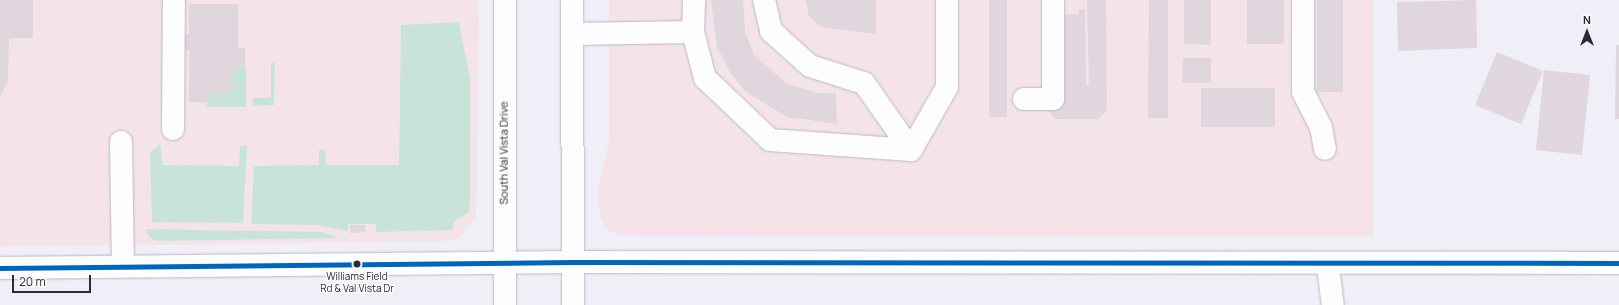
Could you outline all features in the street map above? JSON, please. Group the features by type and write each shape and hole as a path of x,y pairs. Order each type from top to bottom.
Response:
{"main road":[{"path":"173,129 174,0"},
{"name":"South Val Vista Drive","path":"505,0 505,305"},
{"path":"572,0 573,305"},
{"path":"694,0 693,32 706,78 770,140 911,150"},
{"path":"764,0 771,31 810,66 864,83 911,150"},
{"path":"911,150 947,87 947,0"},
{"path":"1024,99 1053,99 1053,0"},
{"path":"1303,0 1303,92 1321,126 1325,149"},
{"path":"572,34 693,32"},
{"path":"121,142 123,266"},
{"path":"0,268 572,262 1328,266 1619,263"},
{"path":"1328,266 1333,305"}],"shaded area":[{"path":"0,0 477,0 479,19 476,216 461,237 448,241 0,247"},
{"path":"609,0 1373,0 1373,237 620,236 608,230 601,220 597,195 609,141"}],"green space":[{"path":"459,22 470,80 470,200 469,212 454,222 453,230 376,232 376,224 348,224 348,231 317,225 251,224 254,166 319,165 319,150 325,150 326,165 399,165 401,25"},
{"path":"271,63 275,63 274,105 253,106 253,98 271,98"},
{"path":"233,67 246,67 246,107 206,107 210,93 233,93"},
{"path":"160,144 163,165 239,166 240,146 247,146 243,223 152,222 150,152"},
{"path":"146,229 321,232 338,238 156,241 149,237"}],"building":[{"path":"0,0 33,0 33,38 9,38 8,80 0,98"},
{"path":"711,0 743,0 745,31 754,55 786,83 817,93 836,93 837,124 787,117 746,92 731,74 717,47"},
{"path":"806,0 876,0 876,34 821,27 809,17"},
{"path":"989,0 1007,0 1007,117 989,117"},
{"path":"1087,0 1106,0 1107,110 1098,119 1055,119 1048,110 1048,69 1059,15 1079,14 1079,10 1085,9 1086,85 1089,85"},
{"path":"1149,0 1168,0 1168,118 1148,118"},
{"path":"1184,0 1211,0 1211,45 1184,44"},
{"path":"1247,0 1284,0 1284,44 1247,44"},
{"path":"1317,0 1343,0 1343,92 1317,92"},
{"path":"1476,0 1477,48 1398,51 1397,2"},
{"path":"189,4 238,4 238,48 245,48 245,67 233,67 233,93 210,93 210,102 189,102 189,50 183,50 183,34 189,34"},
{"path":"1616,45 1619,45 1619,119 1615,119"},
{"path":"1497,52 1543,71 1521,124 1475,105"},
{"path":"1183,58 1211,58 1211,83 1182,83"},
{"path":"1544,70 1590,75 1582,155 1536,150"},
{"path":"1201,88 1275,88 1275,127 1201,127"},
{"path":"350,225 365,225 366,232 350,233"}],"transit line":[{"path":"0,268 572,262 1619,263"}],"place":[{"name":"Williams Field Rd & Val Vista Dr","path":"357,264"}]}
